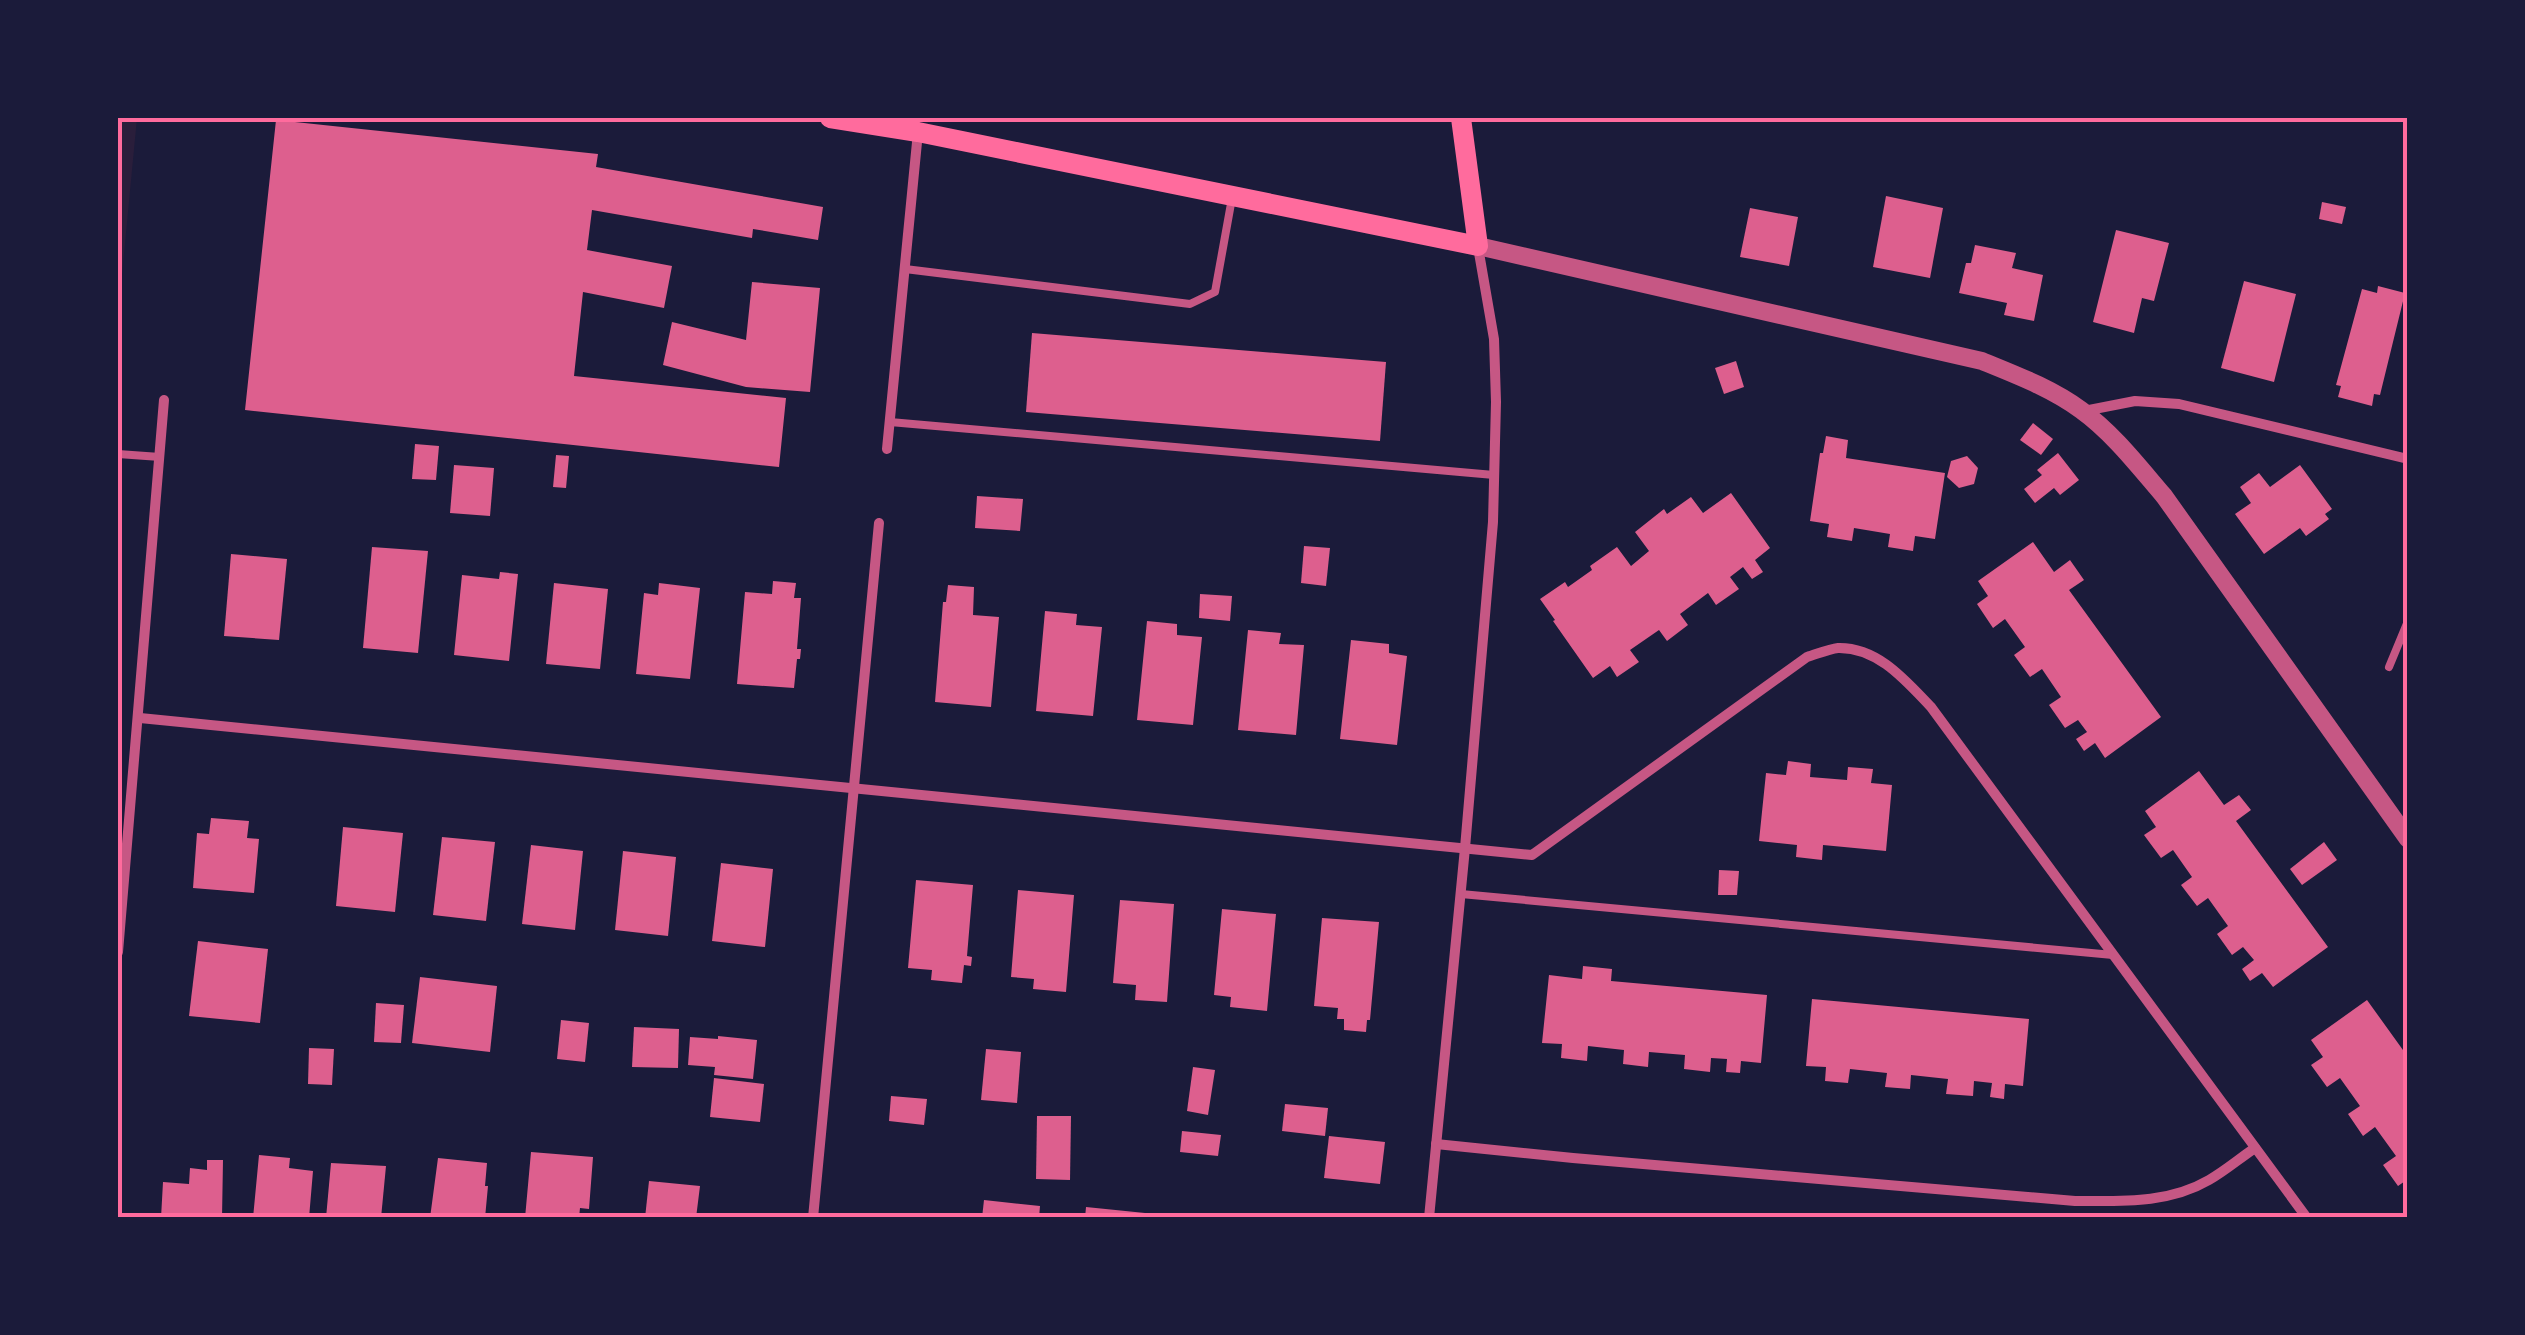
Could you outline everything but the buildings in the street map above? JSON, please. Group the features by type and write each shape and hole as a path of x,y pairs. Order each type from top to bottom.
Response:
{"main road":[{"path":"830,118 918,132 1478,246 1461,118"}],"street":[{"path":"887,450 918,132"},
{"path":"1428,1218 1466,848 1492,522 1494,339 1478,246 1982,361 2039,384 2083,412 2127,453 2164,496 2408,840"},
{"path":"118,952 164,400"},
{"path":"2083,412 2135,401 2179,404 2408,458"},
{"path":"813,1218 879,523"},
{"path":"140,718 1532,855 1807,657 1838,648 1868,654 1896,670 1931,707 2307,1218"},
{"path":"1436,1144 2075,1201 2168,1197 2210,1180 2256,1148"}],"lane":[{"path":"905,269 1190,304 1215,292 1232,196"},
{"path":"890,422 1494,475"},
{"path":"118,454 160,457"},
{"path":"2390,667 2408,621"},
{"path":"1461,894 2113,955"}],"shaded area":[{"path":"118,118 137,118 118,317"}]}
